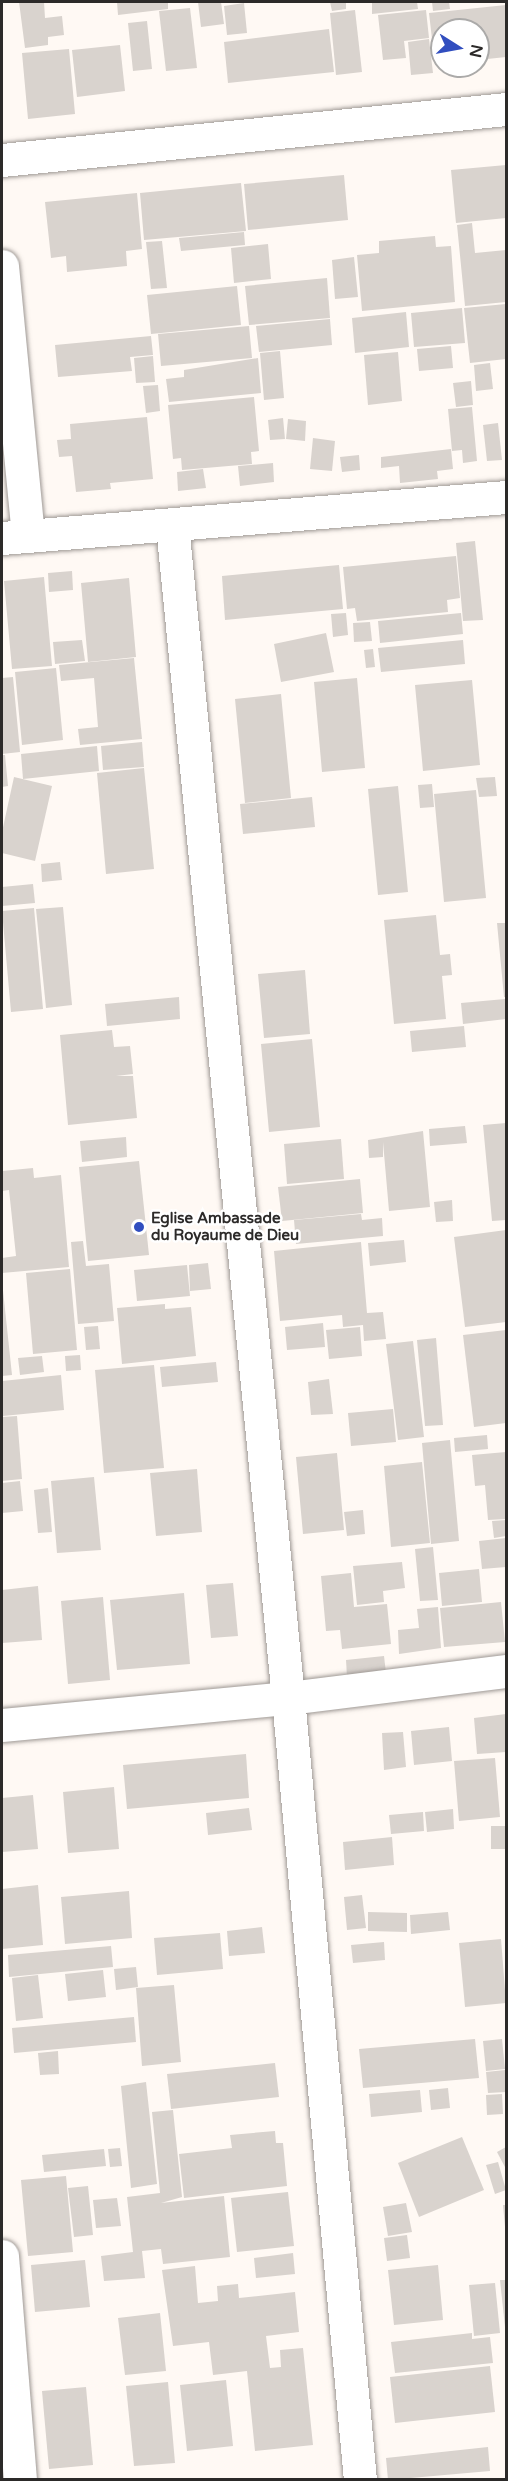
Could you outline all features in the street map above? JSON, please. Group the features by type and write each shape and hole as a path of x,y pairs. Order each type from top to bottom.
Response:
{"street":[{"path":"2,160 507,109"},
{"path":"2,266 15,536 507,498"},
{"path":"172,525 288,1698 360,2480"},
{"path":"2,1725 288,1698 507,1671"},
{"path":"2,2256 20,2480"}],"building":[{"path":"19,2 44,2 45,18 62,16 64,35 48,37 48,45 25,48"},
{"path":"117,2 168,2 168,9 118,15"},
{"path":"198,2 221,2 224,24 201,27"},
{"path":"330,2 346,2 346,9 332,11"},
{"path":"372,2 417,2 418,9 372,14"},
{"path":"432,2 449,2 450,9 433,11"},
{"path":"244,3 247,33 227,35 224,6"},
{"path":"506,5 506,57 490,59 490,18 430,18 430,22 429,13"},
{"path":"190,8 197,68 166,71 159,11"},
{"path":"355,10 362,72 336,75 330,13"},
{"path":"426,10 429,38 404,41 406,58 383,60 378,15"},
{"path":"147,21 152,69 133,71 128,23"},
{"path":"329,29 334,72 228,83 224,42"},
{"path":"429,39 430,73 411,75 408,42"},
{"path":"120,45 125,91 77,97 72,50"},
{"path":"69,49 75,114 28,119 22,53"},
{"path":"506,165 506,218 456,223 451,170"},
{"path":"344,175 348,220 248,230 244,184"},
{"path":"241,183 246,231 144,240 140,193"},
{"path":"137,193 142,249 126,251 127,266 67,272 66,256 51,258 45,202"},
{"path":"472,223 475,253 506,250 506,302 465,306 457,225"},
{"path":"244,232 245,245 181,251 179,238"},
{"path":"435,236 436,247 451,246 455,302 362,311 357,255 379,253 379,241"},
{"path":"162,241 167,288 151,289 146,242"},
{"path":"268,244 271,279 234,283 231,248"},
{"path":"354,257 358,297 335,299 332,260"},
{"path":"327,278 330,318 249,325 245,286"},
{"path":"237,286 241,325 151,334 147,295"},
{"path":"506,304 506,359 470,363 464,308"},
{"path":"462,308 465,343 414,347 411,313"},
{"path":"406,312 409,347 355,353 352,318"},
{"path":"330,319 332,345 259,352 256,326"},
{"path":"249,326 252,358 161,366 158,334"},
{"path":"151,336 153,355 130,357 132,371 58,377 55,345"},
{"path":"451,346 453,368 419,371 417,349"},
{"path":"280,351 284,398 264,400 260,353"},
{"path":"398,352 402,401 368,405 364,355"},
{"path":"153,356 155,382 136,383 134,358"},
{"path":"258,358 261,393 169,402 166,379 184,377 184,370"},
{"path":"490,363 493,389 476,391 474,365"},
{"path":"471,381 473,405 456,407 453,383"},
{"path":"158,385 160,411 146,413 143,386"},
{"path":"254,397 259,451 251,452 252,464 182,470 181,458 173,459 168,405"},
{"path":"472,407 477,461 463,463 462,450 452,451 448,409"},
{"path":"147,417 153,479 110,483 111,489 76,492 72,456 59,457 57,440 71,439 70,424"},
{"path":"283,418 285,439 270,440 268,420"},
{"path":"288,419 306,421 305,441 286,439"},
{"path":"498,423 502,460 487,461 483,425"},
{"path":"313,438 335,441 332,471 310,469"},
{"path":"451,449 453,469 437,471 438,479 400,483 399,466 381,468 381,457"},
{"path":"359,455 360,470 342,472 340,457"},
{"path":"273,463 274,482 240,486 238,466"},
{"path":"203,469 206,488 178,491 177,472"},
{"path":"475,541 483,620 463,621 456,543"},
{"path":"456,556 460,598 447,600 448,612 357,621 355,608 347,609 343,567"},
{"path":"339,565 343,609 225,620 222,576"},
{"path":"72,571 73,590 49,592 48,573"},
{"path":"44,577 52,666 12,669 4,581"},
{"path":"129,578 136,657 88,662 81,583"},
{"path":"346,613 348,635 333,637 331,614"},
{"path":"461,613 463,634 380,643 378,621"},
{"path":"370,622 372,641 354,642 353,623"},
{"path":"326,633 334,672 281,682 274,644"},
{"path":"82,640 85,661 55,664 53,642"},
{"path":"463,640 465,664 381,672 378,648"},
{"path":"373,649 375,667 366,668 364,650"},
{"path":"134,658 142,739 80,745 78,729 98,727 94,678 61,681 59,665"},
{"path":"56,668 63,740 22,745 15,672"},
{"path":"13,677 20,752 2,754 2,678"},
{"path":"357,678 365,768 322,772 314,682"},
{"path":"472,680 480,765 423,771 415,685"},
{"path":"281,694 291,798 245,803 235,699"},
{"path":"142,742 144,767 103,770 101,746"},
{"path":"97,746 99,771 23,779 21,754"},
{"path":"2,755 5,755 8,786 2,787"},
{"path":"144,768 154,869 106,874 97,773"},
{"path":"14,777 52,786 35,861 2,853 2,832"},
{"path":"495,777 497,796 479,797 476,778"},
{"path":"432,784 434,807 420,808 418,785"},
{"path":"398,786 408,892 378,895 368,789"},
{"path":"476,790 486,898 444,902 434,794"},
{"path":"312,797 315,827 243,834 240,804"},
{"path":"60,862 62,880 42,882 41,864"},
{"path":"33,884 35,903 2,906 2,887"},
{"path":"63,907 72,1005 46,1008 36,909"},
{"path":"34,908 43,1009 11,1012 2,911"},
{"path":"436,915 440,955 450,954 452,975 442,976 446,1019 394,1024 384,920"},
{"path":"497,923 506,923 506,997 504,997"},
{"path":"305,970 310,1034 264,1038 258,974"},
{"path":"179,997 180,1019 107,1026 105,1004"},
{"path":"505,999 506,1019 463,1024 461,1003"},
{"path":"464,1026 466,1047 412,1052 410,1031"},
{"path":"112,1030 114,1047 130,1046 133,1074 116,1076 133,1076 137,1118 68,1125 60,1035"},
{"path":"312,1039 320,1127 269,1132 261,1044"},
{"path":"506,1123 506,1220 492,1221 483,1125"},
{"path":"465,1126 467,1143 430,1146 429,1129"},
{"path":"423,1131 430,1207 389,1211 383,1142 383,1157 369,1158 368,1140"},
{"path":"126,1137 127,1157 82,1162 80,1141"},
{"path":"341,1139 344,1179 287,1184 284,1144"},
{"path":"139,1161 149,1255 88,1261 79,1167"},
{"path":"33,1168 34,1178 61,1175 69,1267 2,1273 2,1258 16,1256 9,1190 2,1191 2,1171"},
{"path":"360,1179 363,1213 282,1221 278,1187"},
{"path":"452,1200 453,1221 436,1222 434,1202"},
{"path":"361,1214 362,1220 382,1218 383,1236 296,1244 294,1220"},
{"path":"506,1230 506,1322 465,1327 454,1237"},
{"path":"404,1240 406,1262 370,1266 368,1243"},
{"path":"83,1241 86,1266 109,1264 114,1321 78,1324 71,1242"},
{"path":"361,1242 367,1313 383,1312 386,1339 364,1341 363,1325 343,1327 342,1315 280,1321 274,1251"},
{"path":"208,1263 211,1289 190,1291 189,1265"},
{"path":"187,1265 190,1296 137,1301 134,1270"},
{"path":"70,1269 77,1350 33,1354 26,1273"},
{"path":"2,1281 12,1375 2,1376"},
{"path":"165,1304 165,1309 191,1307 196,1356 122,1364 117,1308"},
{"path":"323,1323 325,1347 287,1350 285,1327"},
{"path":"98,1326 100,1349 86,1350 84,1327"},
{"path":"360,1327 362,1356 329,1359 326,1330"},
{"path":"506,1330 506,1423 474,1427 463,1335"},
{"path":"436,1338 443,1425 425,1426 417,1340"},
{"path":"413,1341 424,1437 398,1440 386,1344"},
{"path":"80,1355 81,1370 66,1371 65,1356"},
{"path":"42,1356 44,1372 20,1375 18,1358"},
{"path":"216,1362 218,1382 162,1387 160,1367"},
{"path":"154,1365 164,1468 104,1473 95,1370"},
{"path":"61,1375 64,1410 3,1416 2,1381"},
{"path":"329,1379 333,1414 311,1415 308,1382"},
{"path":"393,1409 396,1442 351,1446 348,1413"},
{"path":"17,1416 22,1479 2,1481 2,1417"},
{"path":"487,1435 488,1449 455,1452 454,1438"},
{"path":"450,1440 459,1541 431,1544 422,1443"},
{"path":"506,1452 506,1519 488,1520 485,1485 475,1486 472,1455"},
{"path":"337,1453 344,1530 303,1534 296,1457"},
{"path":"422,1462 430,1543 391,1547 384,1466"},
{"path":"197,1469 202,1532 156,1536 150,1473"},
{"path":"94,1477 101,1550 57,1553 51,1481"},
{"path":"20,1481 23,1511 2,1513 2,1483"},
{"path":"48,1488 52,1532 38,1533 34,1490"},
{"path":"363,1510 365,1534 347,1536 344,1512"},
{"path":"506,1520 506,1536 494,1538 492,1521"},
{"path":"506,1538 506,1567 482,1569 479,1541"},
{"path":"433,1547 438,1600 420,1601 415,1549"},
{"path":"402,1562 405,1588 383,1591 384,1602 357,1605 353,1566"},
{"path":"479,1569 482,1602 442,1606 439,1573"},
{"path":"351,1573 354,1607 387,1604 391,1644 342,1649 340,1630 326,1631 321,1576"},
{"path":"233,1583 238,1636 211,1638 206,1585"},
{"path":"38,1586 42,1640 2,1643 2,1590"},
{"path":"184,1593 190,1664 117,1670 110,1600"},
{"path":"103,1597 110,1680 68,1684 61,1601"},
{"path":"501,1602 505,1642 444,1647 440,1608"},
{"path":"438,1607 441,1648 399,1654 398,1630 419,1628 417,1609"},
{"path":"384,1656 386,1673 347,1677 346,1660"},
{"path":"506,1714 506,1752 477,1754 474,1718"},
{"path":"449,1727 452,1761 414,1765 411,1731"},
{"path":"403,1732 406,1767 384,1770 382,1733"},
{"path":"246,1754 249,1798 127,1809 123,1765"},
{"path":"495,1758 500,1817 459,1821 454,1761"},
{"path":"114,1787 119,1849 68,1853 63,1792"},
{"path":"33,1795 38,1849 2,1852 2,1798"},
{"path":"249,1808 252,1830 208,1835 206,1813"},
{"path":"453,1809 454,1829 427,1832 425,1812"},
{"path":"423,1812 424,1831 391,1834 389,1815"},
{"path":"491,1826 506,1826 506,1849 491,1849"},
{"path":"392,1837 394,1865 345,1870 343,1842"},
{"path":"38,1885 43,1945 2,1949 2,1889"},
{"path":"129,1891 132,1938 65,1944 61,1897"},
{"path":"362,1895 366,1928 347,1930 344,1897"},
{"path":"368,1912 407,1913 407,1932 368,1931"},
{"path":"448,1912 450,1930 411,1934 410,1915"},
{"path":"262,1927 265,1953 229,1956 227,1931"},
{"path":"220,1933 223,1969 157,1975 154,1938"},
{"path":"501,1939 506,2003 465,2007 459,1943"},
{"path":"384,1942 385,1960 353,1963 351,1945"},
{"path":"111,1946 113,1967 9,1977 8,1955"},
{"path":"136,1967 138,1987 116,1990 114,1969"},
{"path":"103,1970 106,1997 68,2001 65,1974"},
{"path":"38,1975 43,2018 16,2021 12,1978"},
{"path":"174,1985 181,2062 142,2066 136,1988"},
{"path":"134,2017 136,2042 14,2053 12,2028"},
{"path":"475,2039 479,2078 363,2088 359,2049"},
{"path":"502,2039 505,2069 486,2071 483,2041"},
{"path":"58,2051 59,2074 40,2075 38,2053"},
{"path":"275,2063 279,2097 171,2109 167,2074"},
{"path":"505,2070 506,2092 488,2093 486,2072"},
{"path":"146,2082 157,2184 131,2188 121,2086"},
{"path":"448,2088 450,2108 431,2110 429,2090"},
{"path":"420,2090 422,2112 371,2117 369,2094"},
{"path":"502,2094 503,2114 487,2115 486,2095"},
{"path":"173,2110 182,2197 161,2203 224,2196 230,2257 163,2264 161,2249 142,2251 145,2278 104,2281 101,2256 133,2252 127,2197 160,2193 152,2112"},
{"path":"275,2131 276,2143 283,2143 287,2186 184,2198 179,2154 232,2148 230,2135"},
{"path":"462,2137 484,2190 419,2217 398,2163"},
{"path":"506,2147 506,2169 497,2152"},
{"path":"120,2148 122,2166 110,2167 108,2149"},
{"path":"104,2149 106,2166 44,2172 42,2155"},
{"path":"498,2162 506,2190 495,2194 486,2165"},
{"path":"66,2176 73,2252 28,2256 21,2180"},
{"path":"88,2186 93,2235 74,2237 68,2188"},
{"path":"288,2192 294,2246 237,2252 231,2198"},
{"path":"117,2198 121,2226 96,2228 93,2200"},
{"path":"406,2203 412,2232 388,2236 383,2207"},
{"path":"503,2205 506,2205 506,2227 505,2227"},
{"path":"407,2235 410,2258 387,2261 384,2238"},
{"path":"293,2253 295,2274 256,2278 254,2258"},
{"path":"85,2260 90,2307 35,2312 31,2265"},
{"path":"438,2265 443,2320 394,2325 388,2270"},
{"path":"195,2266 198,2303 218,2301 217,2286 238,2284 239,2298 295,2292 299,2332 266,2336 270,2368 281,2367 280,2350 303,2348 313,2445 255,2451 247,2371 213,2375 209,2342 173,2346 162,2270"},
{"path":"500,2280 506,2280 506,2327 505,2327"},
{"path":"495,2283 500,2333 474,2336 469,2285"},
{"path":"160,2313 166,2371 125,2375 118,2318"},
{"path":"472,2333 472,2339 490,2337 493,2363 395,2373 391,2342"},
{"path":"490,2366 495,2412 395,2423 390,2377"},
{"path":"226,2380 233,2446 187,2451 180,2385"},
{"path":"168,2382 175,2463 134,2466 126,2386"},
{"path":"86,2387 93,2465 49,2469 42,2391"},
{"path":"488,2447 490,2471 388,2480 386,2458"}],"place":[{"name":"Eglise Ambassade du Royaume de Dieu","path":"139,1227"}]}
